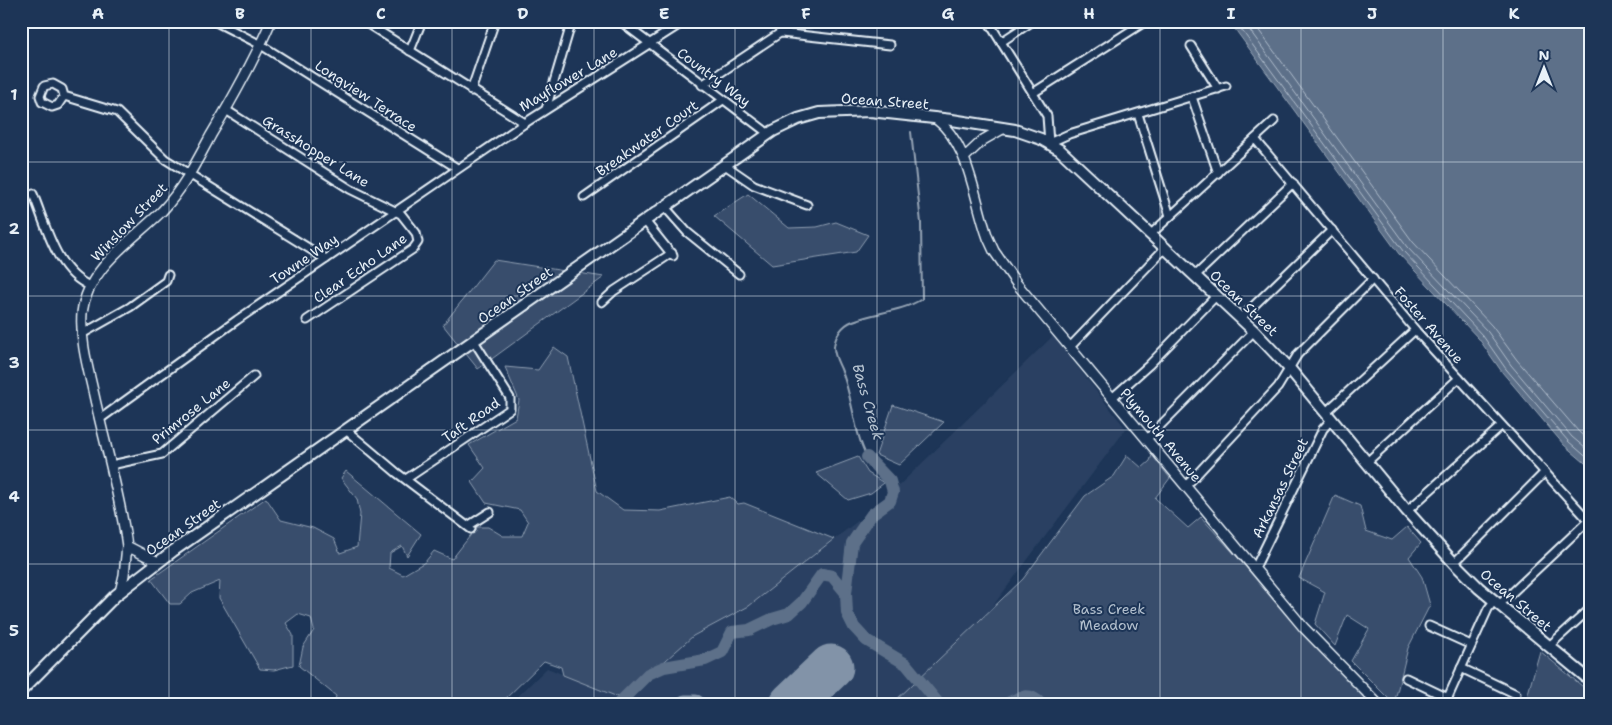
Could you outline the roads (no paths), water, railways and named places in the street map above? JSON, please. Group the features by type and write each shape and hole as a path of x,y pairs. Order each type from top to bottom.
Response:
{"main road":[{"name":"Ocean Street","path":"21,691 120,592 158,562 769,134 798,119 829,111 870,111 1004,128 1024,132 1049,143 1166,247 1254,331 1289,368 1407,512 1454,563 1497,603 1591,681"}],"street":[{"name":"Longview Terrace","path":"214,21 261,44 457,168"},
{"name":"Winslow Street","path":"120,592 127,546 82,334 82,311 90,286 115,255 174,198 226,110 271,21"},
{"name":"Mayflower Lane","path":"363,21 471,91 525,123 685,21"},
{"path":"410,51 422,21"},
{"path":"471,91 495,21"},
{"path":"546,109 572,21"},
{"name":"Country Way","path":"620,21 769,134"},
{"path":"702,85 798,21"},
{"path":"988,21 1047,116 1049,143 1069,134 1226,86"},
{"path":"1001,42 1032,21"},
{"path":"1033,93 1146,21"},
{"path":"780,33 890,45"},
{"path":"1191,46 1218,89"},
{"path":"64,96 118,112 129,121 159,155 326,260"},
{"path":"1192,97 1218,173"},
{"name":"Breakwater Court","path":"584,196 723,100"},
{"name":"Grasshopper Lane","path":"226,110 350,189 394,212"},
{"path":"1138,114 1170,216"},
{"name":"Plymouth Avenue","path":"935,118 947,129 965,157 982,222 994,251 1017,284 1324,650 1378,704"},
{"path":"1151,234 1274,121"},
{"name":"Towne Way","path":"100,418 457,168 525,123"},
{"path":"965,157 983,140 1004,128"},
{"name":"Foster Avenue","path":"1255,139 1415,330 1590,521"},
{"path":"725,165 754,185 806,205"},
{"path":"1196,275 1293,183"},
{"path":"32,194 61,261 72,275 90,286"},
{"path":"665,207 687,232 739,274"},
{"name":"Clear Echo Lane","path":"307,320 415,248 418,242 416,233 401,214 394,212"},
{"path":"602,302 614,291 672,254 645,221"},
{"path":"1241,318 1332,230"},
{"path":"1070,347 1166,247"},
{"path":"82,334 130,307 166,280 168,274"},
{"path":"1186,486 1278,387 1298,354 1373,279"},
{"path":"1112,398 1149,365 1217,295"},
{"name":"Arkansas Street","path":"1254,568 1328,417 1415,330"},
{"path":"1147,439 1254,331"},
{"name":"Taft Road","path":"406,479 510,409 510,398 474,341"},
{"name":"Primrose Lane","path":"111,465 162,454 254,376"},
{"path":"1367,462 1458,378"},
{"path":"1407,512 1501,426"},
{"path":"346,430 406,479 470,527 490,512"},
{"path":"1454,563 1546,472"},
{"path":"1406,678 1446,701 1471,645 1497,603 1590,521"},
{"path":"127,546 158,562"},
{"path":"1549,646 1591,608"},
{"path":"1429,626 1471,645"},
{"path":"1461,668 1516,694"}],"water":[{"path":"1229,21 1591,21 1591,468 1564,445 1502,372 1479,339 1399,254"}],"waterway":[{"name":"Bass Creek","path":"867,457 862,447 845,380 835,356 834,347 840,331 849,323 861,318 905,307 922,299 921,223 911,132"},
{"name":"Bass Creek","path":"867,457 890,481 893,492 890,501 872,514 852,543 846,593 847,613 854,627 866,640 906,664 939,704"},
{"path":"618,704 648,674 664,667 705,660 722,652 732,632 749,630 772,619 789,614 802,602 822,574 832,576 846,593"},
{"name":"Bass Creek","path":"1006,704 1024,696 1037,700 1041,704"}],"park label":[{"name":"Bass Creek Meadow","path":"1109,618"}]}
